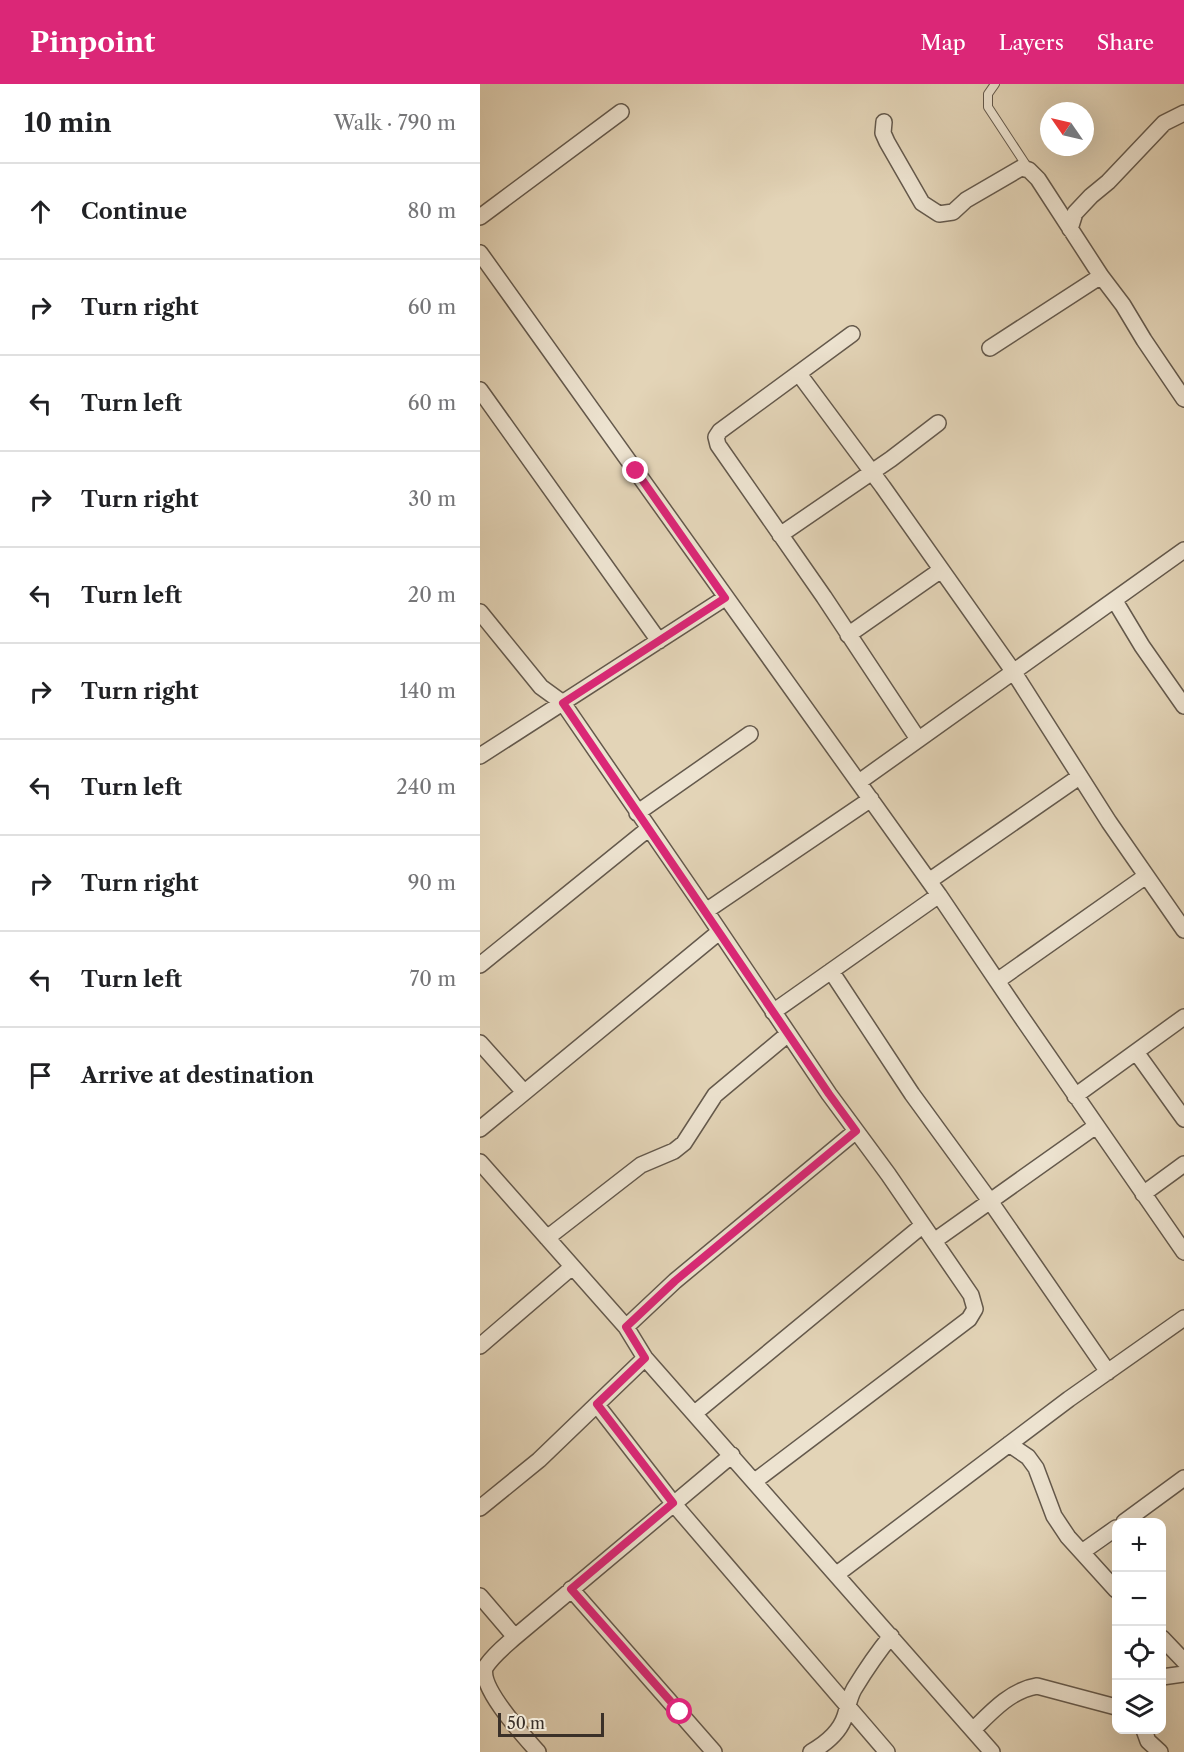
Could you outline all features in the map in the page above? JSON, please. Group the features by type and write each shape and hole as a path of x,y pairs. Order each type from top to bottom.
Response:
{"street":[{"path":"480,217 621,112"},
{"path":"1070,228 1075,213 1164,123 1182,118"},
{"path":"884,122 886,142 922,203 939,214 953,212 966,200 1021,168 1029,170 1038,179 1184,399"},
{"path":"480,253 939,895 1184,1252"},
{"path":"990,348 1101,276"},
{"path":"852,334 720,431 716,437 718,445 918,739"},
{"path":"799,374 1013,671 1079,777 1184,930"},
{"path":"480,390 659,640"},
{"path":"780,535 938,423"},
{"path":"859,782 1184,550"},
{"path":"848,635 941,570"},
{"path":"480,756 725,598"},
{"path":"1115,601 1142,646 1184,706"},
{"path":"480,612 541,687 563,703 788,1034 971,1295 975,1309 969,1319 755,1480"},
{"path":"637,813 750,734"},
{"path":"929,881 1079,777"},
{"path":"706,911 871,799"},
{"path":"480,965 648,829"},
{"path":"997,981 1146,876"},
{"path":"773,1012 939,895"},
{"path":"480,1129 719,932"},
{"path":"831,971 912,1094 990,1201 1108,1372"},
{"path":"1075,1096 1184,1017"},
{"path":"547,1238 641,1165 674,1151 684,1143 715,1095 788,1034"},
{"path":"480,1043 524,1092"},
{"path":"1136,1052 1184,1119"},
{"path":"934,1241 1096,1126"},
{"path":"626,1327 675,1281 856,1131"},
{"path":"480,1162 626,1327 645,1358 755,1480 992,1752"},
{"path":"1143,1194 1184,1164"},
{"path":"480,1186 492,1175"},
{"path":"695,1413 923,1225"},
{"path":"480,1346 572,1267"},
{"path":"837,1574 1010,1444 1184,1318"},
{"path":"480,1508 539,1460 645,1358"},
{"path":"597,1404 673,1503 887,1752"},
{"path":"1010,1444 1028,1457 1036,1468 1053,1516 1068,1537 1112,1586"},
{"path":"538,1752 485,1700 482,1678 484,1669 515,1637 732,1455"},
{"path":"1129,1518 1184,1478"},
{"path":"1082,1552 1112,1531"},
{"path":"571,1589 714,1752"},
{"path":"480,1596 515,1637"},
{"path":"811,1752 828,1741 838,1729 853,1691 877,1653 891,1636"},
{"path":"1166,1643 1184,1661"},
{"path":"1166,1676 1184,1674"},
{"path":"973,1730 998,1705 1027,1688 1038,1686 1112,1706"},
{"path":"1145,1734 1148,1741 1160,1752"}],"lane":[{"path":"995,84 988,94 988,107 1029,170"}],"route":[{"path":"636,471 725,598 563,703 856,1131 675,1281 626,1327 645,1358 597,1404 673,1503 571,1589 680,1712"}]}
